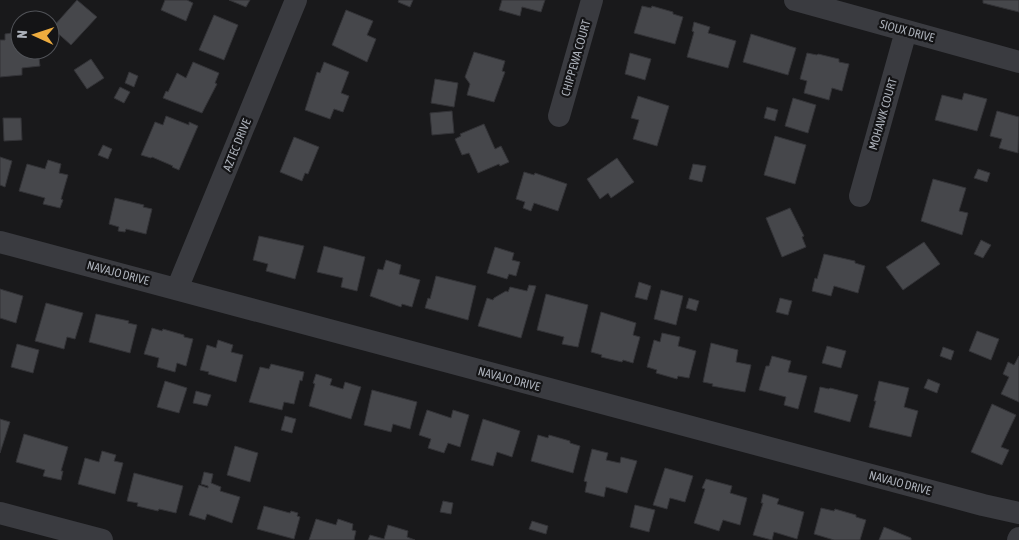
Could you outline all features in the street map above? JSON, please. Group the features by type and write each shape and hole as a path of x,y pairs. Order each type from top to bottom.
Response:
{"street":[{"name":"AZTEC DRIVE","path":"178,289 296,0"},
{"name":"CHIPPEWA COURT","path":"559,116 592,0"},
{"name":"SIOUX DRIVE","path":"795,0 1019,62"},
{"name":"MOHAWK COURT","path":"860,196 906,31"},
{"name":"NAVAJO DRIVE","path":"0,242 983,505 1019,513"},
{"path":"0,513 54,534 102,540"}],"building":[{"path":"77,0 97,17 71,45 60,35 60,19"},
{"path":"165,0 187,0 193,3 186,21 161,10"},
{"path":"229,0 250,0 246,7"},
{"path":"399,0 413,0 410,7 398,2"},
{"path":"502,0 545,0 541,12 522,7 520,16 499,10"},
{"path":"983,0 1019,0 1019,12 983,3"},
{"path":"642,6 651,8 652,6 683,17 675,44 634,33"},
{"path":"346,10 373,21 367,35 376,39 367,62 332,45"},
{"path":"214,15 238,25 224,60 199,50"},
{"path":"694,22 710,27 708,33 736,41 728,68 687,57 694,32 692,31"},
{"path":"10,33 10,60 39,60 40,66 22,68 22,75 0,77 0,40 5,40 5,34"},
{"path":"751,34 796,48 788,75 743,62"},
{"path":"474,52 505,61 502,71 505,72 494,102 467,95 470,84 465,77"},
{"path":"630,53 651,59 645,80 625,74"},
{"path":"807,53 839,59 839,62 849,64 842,91 832,88 829,100 804,93 807,81 800,79"},
{"path":"91,59 104,78 87,89 74,70"},
{"path":"193,62 219,73 215,83 217,84 202,113 163,98 177,73 186,78"},
{"path":"324,62 349,72 341,93 349,96 343,112 334,109 330,119 305,110 317,72 320,73"},
{"path":"129,72 138,76 134,87 125,83"},
{"path":"435,79 458,83 454,107 431,103"},
{"path":"120,87 130,92 124,103 114,98"},
{"path":"964,93 987,99 977,131 935,120 942,95 962,100"},
{"path":"638,96 669,106 657,146 633,139 639,120 631,118"},
{"path":"793,98 816,105 808,133 785,126"},
{"path":"767,107 778,110 775,121 764,118"},
{"path":"452,111 454,133 432,135 430,113"},
{"path":"997,111 1019,117 1018,153 999,148 1002,139 990,136"},
{"path":"166,116 189,125 189,122 198,126 179,170 152,157 141,155 155,122 163,125"},
{"path":"3,118 21,118 22,140 4,141"},
{"path":"484,124 495,149 501,146 509,162 478,173 469,153 462,155 455,139 461,136 460,134"},
{"path":"775,136 806,145 795,184 764,175"},
{"path":"294,137 319,147 308,174 305,173 302,181 280,172"},
{"path":"103,145 112,149 108,159 98,155"},
{"path":"0,157 12,161 5,187 0,185"},
{"path":"617,158 634,182 611,198 608,193 600,199 587,179"},
{"path":"48,160 61,164 59,173 68,175 60,208 43,204 45,198 19,191 27,164 45,169"},
{"path":"693,164 706,166 702,182 689,179"},
{"path":"978,169 990,173 987,182 974,178"},
{"path":"524,172 534,175 535,173 567,184 558,211 534,203 531,211 523,208 525,202 516,199"},
{"path":"933,179 966,188 959,211 968,213 962,235 921,221"},
{"path":"115,198 144,205 143,207 152,209 146,234 126,229 125,232 118,231 119,227 109,224"},
{"path":"790,208 804,236 802,237 806,247 782,257 766,218"},
{"path":"259,236 304,246 295,279 266,271 268,264 253,260"},
{"path":"981,240 991,245 983,258 974,254"},
{"path":"924,242 940,264 903,290 886,267"},
{"path":"324,246 365,257 357,291 341,287 343,278 317,272"},
{"path":"495,247 514,253 512,260 520,262 516,276 509,274 507,279 487,273"},
{"path":"824,254 855,261 855,263 865,266 858,293 834,286 831,296 812,291"},
{"path":"386,260 401,265 399,274 420,280 412,307 402,304 401,307 370,296 378,269 383,270"},
{"path":"436,276 476,286 468,320 425,308 428,298 430,299"},
{"path":"639,282 651,286 647,300 635,297"},
{"path":"529,285 536,286 521,338 478,326 487,298 493,300 506,291 508,292 510,287 527,291"},
{"path":"0,289 23,296 16,323 0,318"},
{"path":"661,290 683,296 676,325 654,319"},
{"path":"546,294 588,305 578,347 562,344 564,337 537,330"},
{"path":"689,298 699,301 696,311 686,308"},
{"path":"780,298 792,301 788,315 776,312"},
{"path":"46,303 83,313 75,339 67,337 64,349 35,341"},
{"path":"601,312 636,323 633,335 640,337 633,363 601,357 602,355 591,352"},
{"path":"96,314 129,321 128,323 137,325 130,353 89,342"},
{"path":"152,328 162,331 163,329 193,339 186,366 177,363 175,372 157,367 159,358 144,354"},
{"path":"977,331 999,339 991,360 969,351"},
{"path":"662,333 680,337 678,346 696,351 689,378 678,376 677,379 656,373 657,370 647,367 654,340 660,342"},
{"path":"218,340 233,345 231,352 243,355 236,382 200,370 207,345 216,348"},
{"path":"711,343 738,350 736,362 751,365 745,392 712,386 713,384 703,382"},
{"path":"17,344 39,350 33,373 11,367"},
{"path":"827,346 846,351 841,368 822,363"},
{"path":"943,347 954,351 951,360 940,356"},
{"path":"772,356 791,361 788,372 807,376 798,409 784,405 786,397 759,390 766,366 769,366"},
{"path":"1019,356 1019,402 1001,394 1009,377 1003,374 1008,362 1014,365"},
{"path":"271,364 304,372 294,404 284,402 282,410 249,402 260,367 269,369"},
{"path":"316,374 332,379 330,385 343,389 345,382 361,387 351,419 309,406"},
{"path":"928,379 940,384 937,393 924,388"},
{"path":"165,381 187,388 179,413 157,407"},
{"path":"879,381 909,388 904,407 918,411 911,437 869,427"},
{"path":"820,387 858,395 850,422 814,412"},
{"path":"372,390 417,402 410,429 393,424 391,432 364,425"},
{"path":"196,391 211,395 207,406 193,403"},
{"path":"992,404 1016,415 1001,447 1009,450 1002,465 971,452"},
{"path":"427,410 451,418 453,410 469,415 460,447 448,443 444,453 428,448 431,439 419,435"},
{"path":"285,416 296,419 292,433 281,430"},
{"path":"0,419 10,422 0,453"},
{"path":"483,419 520,431 512,457 497,452 493,466 471,460"},
{"path":"24,434 68,447 61,471 63,471 61,480 43,476 45,470 16,462"},
{"path":"538,435 548,438 549,435 580,446 573,473 531,461"},
{"path":"235,446 258,453 250,482 227,475"},
{"path":"592,449 608,453 606,460 620,463 621,457 637,461 627,493 606,487 604,497 585,492 587,482 584,481"},
{"path":"102,451 116,455 114,461 123,463 115,494 78,484 85,458 99,462"},
{"path":"665,468 693,476 685,502 670,498 667,509 653,505"},
{"path":"204,472 213,474 211,483 221,487 220,491 240,497 232,523 207,514 205,520 189,515 199,485 208,488 208,486 201,484"},
{"path":"134,473 183,486 176,513 137,506 138,503 127,501"},
{"path":"706,479 732,486 730,493 747,498 740,525 723,520 719,531 694,523 705,489 702,488"},
{"path":"763,494 779,499 777,504 804,512 797,539 774,532 772,540 753,535 763,503 761,503"},
{"path":"443,501 453,503 451,514 440,512"},
{"path":"635,505 655,510 649,532 630,527"},
{"path":"264,506 290,513 291,511 298,513 297,516 300,517 294,539 257,529"},
{"path":"821,508 834,511 835,509 866,520 860,540 834,540 814,534"},
{"path":"316,519 336,525 338,519 353,524 352,530 356,531 354,540 309,540"},
{"path":"532,521 548,526 546,534 529,529"},
{"path":"388,525 408,531 407,537 415,540 368,540 370,535 384,539"},
{"path":"884,527 911,538 911,540 879,540"}]}
